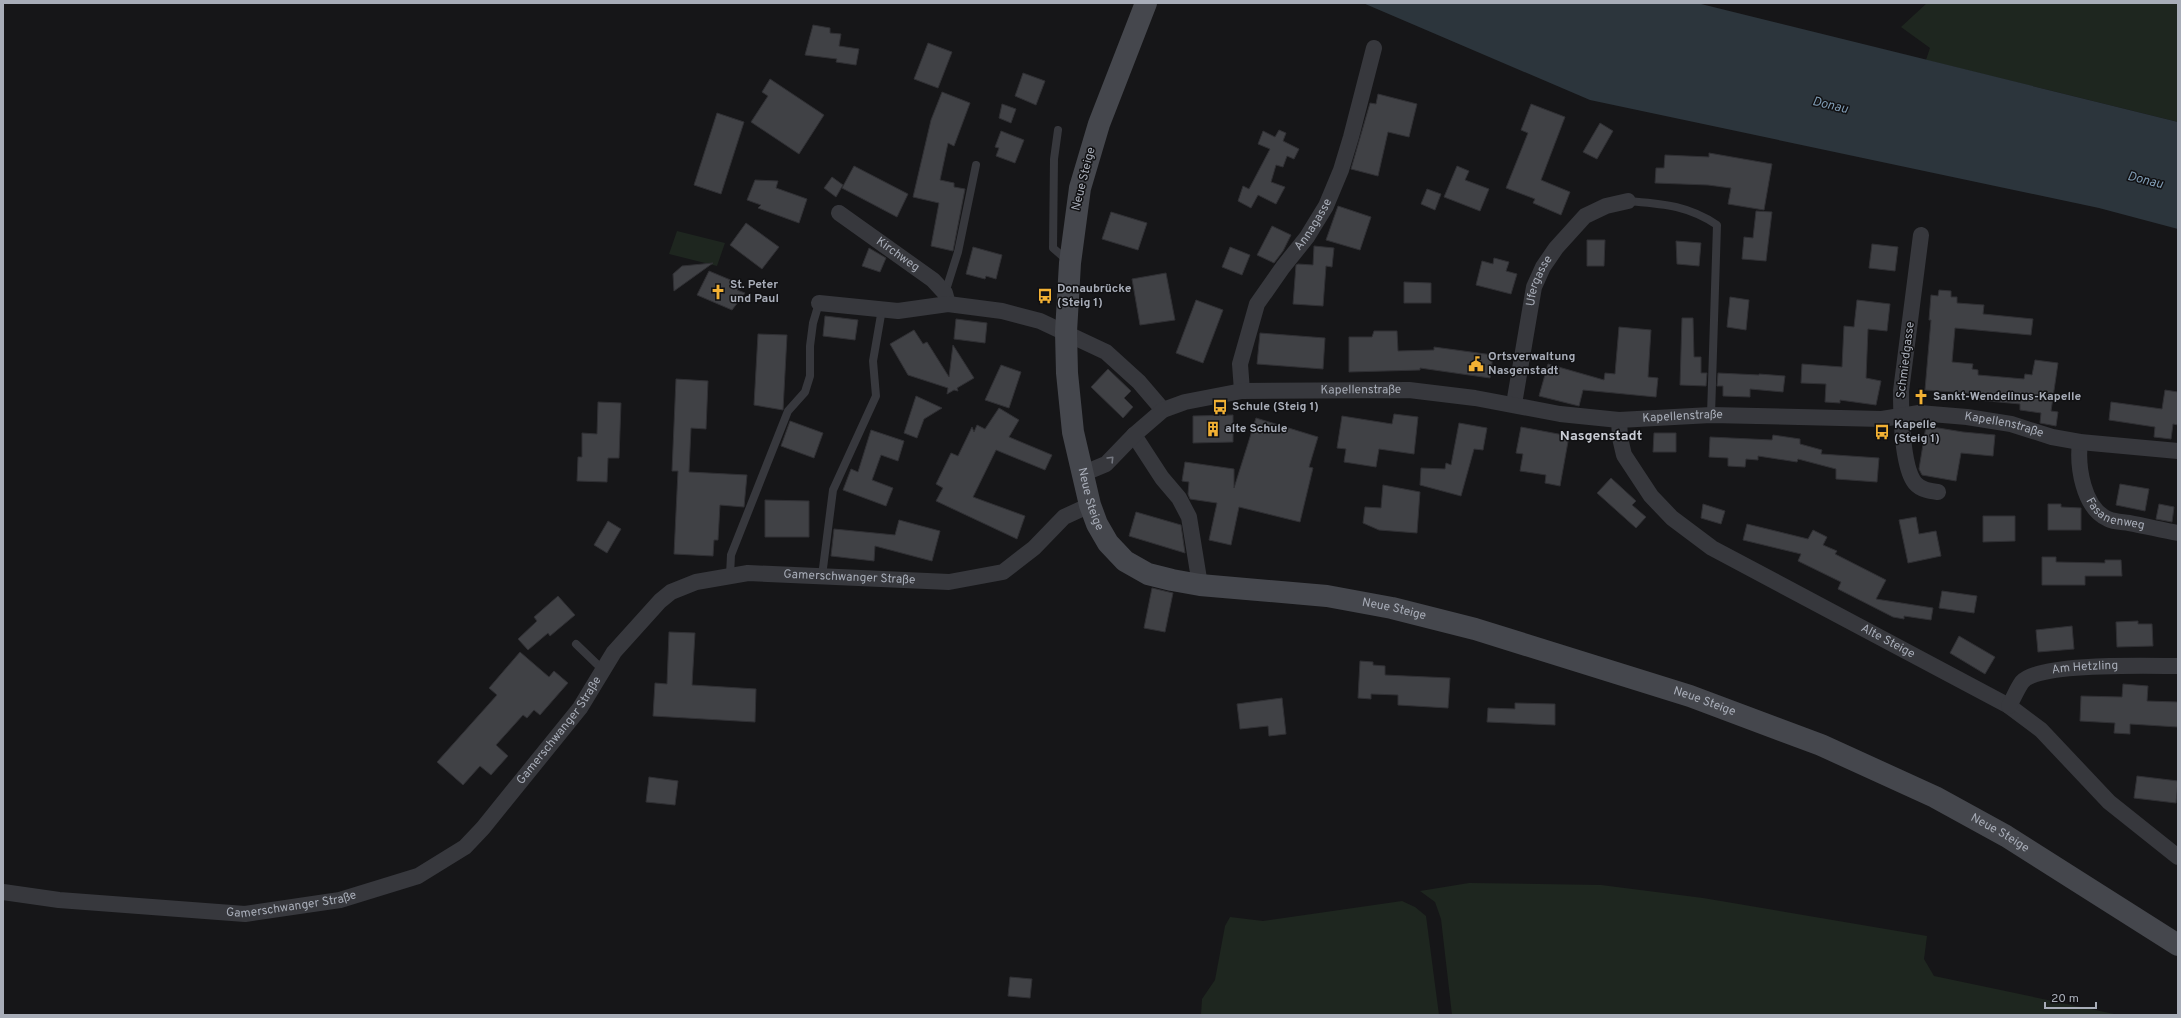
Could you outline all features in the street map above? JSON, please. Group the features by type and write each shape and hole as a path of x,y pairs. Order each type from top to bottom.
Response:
{"main road":[{"name":"Neue Steige","path":"1146,3 1094,138 1080,188 1070,262 1066,332 1067,373 1073,432 1082,474 1090,505 1097,524 1108,543 1125,561 1148,574 1200,585 1327,596 1392,608 1475,629 1690,696 1821,745 1935,797 2006,836 2178,945"}],"street":[{"name":"Annagasse","path":"1242,391 1240,364 1257,304 1283,267 1307,237 1326,206 1341,170 1374,48"},
{"name":"Ufergasse","path":"1514,404 1534,287 1543,267 1556,248 1585,216 1606,206 1628,201"},
{"name":"Kirchweg","path":"839,213 916,266 933,280 946,298"},
{"name":"Schmiedgasse","path":"1921,235 1901,391 1900,417 1906,460 1911,477 1916,484 1924,490 1938,492"},
{"path":"819,303 898,311 946,298 1040,321 1106,352 1138,382 1163,410"},
{"name":"Kapellenstraße","path":"1082,474 1106,464 1134,435 1163,410 1185,402 1242,391 1409,390 1514,404 1560,414 1619,420 1711,415 1882,419 1919,413 1967,416 2011,424 2052,437 2080,442 2178,451"},
{"name":"Alte Steige","path":"1619,420 1620,438 1624,455 1651,496 1672,518 1712,548 2009,706 2040,730 2109,802 2178,857"},
{"path":"1134,435 1162,478 1179,498 1189,517 1200,585"},
{"name":"Fasanenweg","path":"2080,442 2078,459 2080,472 2088,497 2097,512 2108,520 2178,533"},
{"name":"Gamerschwanger Straße","path":"3,892 60,900 245,914 340,900 418,876 465,847 483,828 580,708 614,652 660,601 671,592 696,582 748,573 950,582 1003,572 1034,548 1064,517 1090,505"},
{"name":"Am Hetzling","path":"2009,706 2023,681 2051,670 2130,665 2178,666"}],"lane":[{"path":"1058,130 1054,159 1053,248 1070,262"},
{"path":"946,298 958,252 976,165"},
{"path":"1628,201 1676,206 1702,215 1717,225 1711,415"},
{"path":"730,575 731,555 776,439 788,411 805,392 810,376 812,323 819,303"},
{"path":"822,576 833,490 876,396 873,361 882,309"},
{"path":"576,644 603,670"}],"shaded area":[{"path":"1927,3 2178,3 2178,122 1926,60 1930,48 1901,27"},
{"path":"677,231 725,243 717,266 669,254"},
{"path":"1469,883 1601,885 1703,898 1927,936 1924,959 1934,976 2119,1015 1452,1015 1441,919 1435,902 1420,891"},
{"path":"1402,901 1415,907 1426,916 1439,1015 1201,1015 1202,999 1215,980 1225,926 1230,917 1263,921"}],"water":[{"name":"Donau","path":"1363,3 1697,3 2178,122 2178,229 2099,208 1590,100"}],"building":[{"path":"813,25 830,28 830,33 841,34 839,46 859,49 856,65 836,62 837,59 805,55"},
{"path":"928,43 952,52 938,88 914,79"},
{"path":"1023,73 1045,81 1036,105 1015,96"},
{"path":"770,79 824,115 799,154 751,122 768,96 762,92"},
{"path":"942,92 970,103 954,146 948,143 940,180 954,183 954,187 965,189 953,251 931,246 939,203 913,197 931,120"},
{"path":"1378,94 1417,104 1409,137 1388,132 1378,176 1351,169 1370,103 1376,104"},
{"path":"1002,104 1016,109 1011,123 999,118"},
{"path":"1531,104 1565,117 1541,180 1570,192 1561,215 1533,203 1535,199 1506,188 1528,133 1521,130"},
{"path":"717,113 744,122 721,194 694,185"},
{"path":"1600,123 1613,131 1597,159 1583,152"},
{"path":"1279,130 1286,133 1283,141 1299,149 1294,159 1287,156 1283,167 1276,165 1271,182 1285,187 1276,204 1258,195 1251,208 1238,201 1243,186 1249,189 1270,149 1258,144 1263,131 1275,137"},
{"path":"1001,131 1024,140 1015,163 996,156 999,148 995,147"},
{"path":"1709,153 1772,164 1764,210 1728,204 1731,188 1708,185 1655,183 1656,168 1664,168 1665,155 1709,157"},
{"path":"854,166 908,194 897,217 842,188"},
{"path":"1457,166 1469,171 1465,180 1489,189 1480,211 1444,197"},
{"path":"832,177 843,185 836,197 824,188"},
{"path":"755,180 778,181 776,188 807,199 799,223 758,208 761,205 747,200"},
{"path":"1427,189 1441,194 1435,210 1421,204"},
{"path":"1338,206 1371,217 1360,250 1326,240"},
{"path":"1756,211 1772,212 1766,261 1742,259 1744,237 1753,238"},
{"path":"1111,212 1147,223 1138,250 1102,239"},
{"path":"746,223 779,247 762,269 730,245"},
{"path":"1272,226 1291,235 1283,251 1274,263 1257,255"},
{"path":"1587,240 1605,240 1604,266 1587,266"},
{"path":"1676,241 1701,243 1699,266 1677,264"},
{"path":"1872,244 1898,247 1895,271 1869,268"},
{"path":"1314,246 1334,248 1332,267 1326,266 1323,306 1293,304 1296,265 1313,265"},
{"path":"973,247 1002,255 996,279 986,276 985,279 966,274"},
{"path":"1230,247 1250,255 1242,275 1222,267"},
{"path":"869,248 886,258 880,272 862,266"},
{"path":"1494,258 1509,262 1506,271 1517,274 1511,294 1476,285 1482,261 1493,264"},
{"path":"713,263 674,291 673,274 682,266"},
{"path":"709,271 740,284 737,290 745,293 732,310 697,295"},
{"path":"1166,273 1175,320 1140,325 1132,279"},
{"path":"1404,282 1431,283 1431,303 1404,303"},
{"path":"1939,290 1951,291 1951,297 1957,297 1957,303 1984,305 1983,314 2033,319 2031,335 1955,328 1952,362 1973,364 1972,369 1978,370 1978,375 2024,379 2025,374 2032,375 2035,360 2058,363 2051,411 2058,412 2056,426 2040,423 2041,413 2020,410 2020,404 1978,400 1979,394 1925,390 1931,320 1929,320 1931,295 1938,296"},
{"path":"1730,297 1749,300 1746,330 1727,327"},
{"path":"1196,300 1223,310 1203,363 1176,353"},
{"path":"1857,300 1890,304 1887,331 1868,329 1866,378 1881,381 1876,405 1840,400 1840,403 1825,402 1826,384 1801,383 1802,364 1842,367 1844,326 1854,327"},
{"path":"825,316 858,320 855,340 823,336"},
{"path":"1682,318 1693,318 1694,357 1701,357 1701,373 1707,373 1706,386 1680,385"},
{"path":"956,319 987,323 985,343 954,339"},
{"path":"1619,327 1651,330 1648,377 1658,378 1656,397 1583,390 1579,406 1539,396 1548,364 1604,380 1605,373 1615,374"},
{"path":"914,330 923,344 927,342 949,377 953,345 974,378 957,388 958,391 954,390 947,394 948,388 908,375 890,344"},
{"path":"1374,331 1397,331 1398,351 1434,350 1434,347 1493,355 1490,378 1420,368 1420,370 1349,372 1349,337 1372,337"},
{"path":"1260,333 1325,338 1323,369 1257,364"},
{"path":"758,334 787,335 783,410 754,405"},
{"path":"1001,365 1021,372 1009,408 985,400"},
{"path":"1108,369 1131,391 1124,398 1133,407 1123,418 1091,387"},
{"path":"1718,373 1785,376 1783,392 1750,389 1750,397 1723,396 1723,386 1717,386"},
{"path":"676,379 708,381 706,429 691,428 689,472 747,475 744,507 720,505 718,540 714,540 713,556 674,554 678,471 672,471"},
{"path":"2165,390 2178,392 2178,425 2173,424 2171,439 2154,437 2155,427 2109,420 2111,402 2162,409"},
{"path":"916,396 942,408 924,419 917,438 904,433"},
{"path":"598,402 621,403 619,458 608,458 607,482 577,481 578,457 582,457 582,433 597,434"},
{"path":"999,408 1019,420 1009,437 1052,455 1045,470 996,450 973,497 1025,516 1017,539 936,501 943,488 936,484 951,453 958,456 972,427 974,432 977,425 985,429"},
{"path":"1394,414 1418,417 1414,454 1379,449 1376,467 1344,462 1346,449 1337,448 1342,416 1392,424"},
{"name":"alte Schule","path":"1233,415 1233,442 1193,443 1193,416"},
{"path":"1256,418 1318,437 1309,467 1313,468 1300,522 1239,507 1231,545 1209,540 1217,503 1190,499 1188,494 1189,482 1182,481 1185,462 1234,469 1234,488"},
{"path":"790,421 823,433 814,458 781,446"},
{"path":"1459,423 1487,428 1483,450 1474,449 1461,496 1420,485 1421,468 1445,469 1446,463 1451,465"},
{"path":"1926,426 1995,435 1993,456 1961,453 1956,481 1922,475 1919,469"},
{"path":"1521,427 1569,436 1560,486 1545,483 1546,475 1520,471 1523,454 1516,453"},
{"path":"871,430 904,441 898,461 881,455 872,480 893,488 886,506 843,490 851,469 858,472"},
{"path":"1654,433 1676,433 1676,452 1653,452"},
{"path":"1773,435 1800,439 1800,444 1822,450 1821,454 1879,458 1877,482 1836,479 1836,469 1798,459 1797,462 1758,456 1758,460 1746,459 1745,467 1728,466 1728,458 1709,457 1710,437 1772,440"},
{"path":"1611,478 1636,501 1632,505 1646,517 1636,528 1597,493"},
{"path":"2120,484 2149,489 2145,511 2116,505"},
{"path":"1383,485 1420,492 1417,533 1379,530 1363,523 1365,507 1381,508"},
{"path":"765,500 809,501 809,537 765,537"},
{"path":"1703,504 1725,511 1721,524 1701,518"},
{"path":"2048,504 2061,504 2061,507 2081,508 2081,530 2048,530"},
{"path":"2159,504 2174,507 2172,522 2156,519"},
{"path":"1136,512 1181,525 1185,553 1129,536"},
{"path":"1983,516 2015,516 2015,541 1983,542"},
{"path":"1916,517 1919,534 1936,531 1941,556 1908,563 1899,520"},
{"path":"899,520 940,531 932,561 875,546 874,561 831,556 834,529 895,535"},
{"path":"608,521 621,529 607,553 594,545"},
{"path":"1747,524 1808,539 1813,530 1827,537 1823,545 1837,551 1835,554 1886,580 1876,599 1933,608 1931,620 1904,616 1904,619 1893,617 1838,589 1841,582 1798,561 1801,554 1743,540"},
{"path":"2042,557 2056,557 2056,562 2105,563 2105,560 2121,560 2122,576 2085,576 2085,585 2042,585"},
{"path":"1152,588 1173,593 1165,632 1144,628"},
{"path":"1942,591 1977,596 1974,613 1939,608"},
{"path":"558,596 575,615 550,636 548,633 528,650 518,639 537,621 534,617"},
{"path":"2138,621 2138,624 2152,624 2153,646 2117,647 2116,622"},
{"path":"2072,626 2074,649 2038,652 2036,630"},
{"path":"669,632 695,633 692,685 756,689 755,722 653,716 655,683 667,684"},
{"path":"1959,636 1995,657 1985,674 1950,653"},
{"path":"520,652 549,677 554,671 568,683 540,715 534,710 527,718 523,715 496,745 508,756 491,775 480,766 463,785 437,762 497,695 489,688"},
{"path":"1360,661 1373,662 1373,665 1385,666 1385,675 1450,678 1448,708 1398,705 1398,695 1371,694 1371,699 1358,698"},
{"path":"2123,684 2148,686 2147,701 2178,702 2178,727 2130,724 2130,734 2114,733 2115,723 2080,721 2081,696 2122,697"},
{"path":"1282,698 1286,734 1269,736 1268,726 1240,729 1237,704"},
{"path":"1515,703 1555,704 1555,725 1487,722 1488,708 1515,709"},
{"path":"2137,776 2178,781 2176,803 2134,798"},
{"path":"649,777 678,781 675,805 646,802"},
{"path":"1010,977 1032,979 1030,998 1008,996"}],"place":[{"name":"St. Peter und Paul","path":"718,292"},
{"name":"Donaubrücke (Steig 1)","path":"1045,296"},
{"name":"Ortsverwaltung Nasgenstadt","path":"1476,364"},
{"name":"Sankt-Wendelinus-Kapelle","path":"1921,397"},
{"name":"Schule (Steig 1)","path":"1220,407"},
{"name":"alte Schule","path":"1213,429"},
{"name":"Kapelle (Steig 1)","path":"1882,432"}],"district":[{"name":"Nasgenstadt","path":"1601,436"}]}
